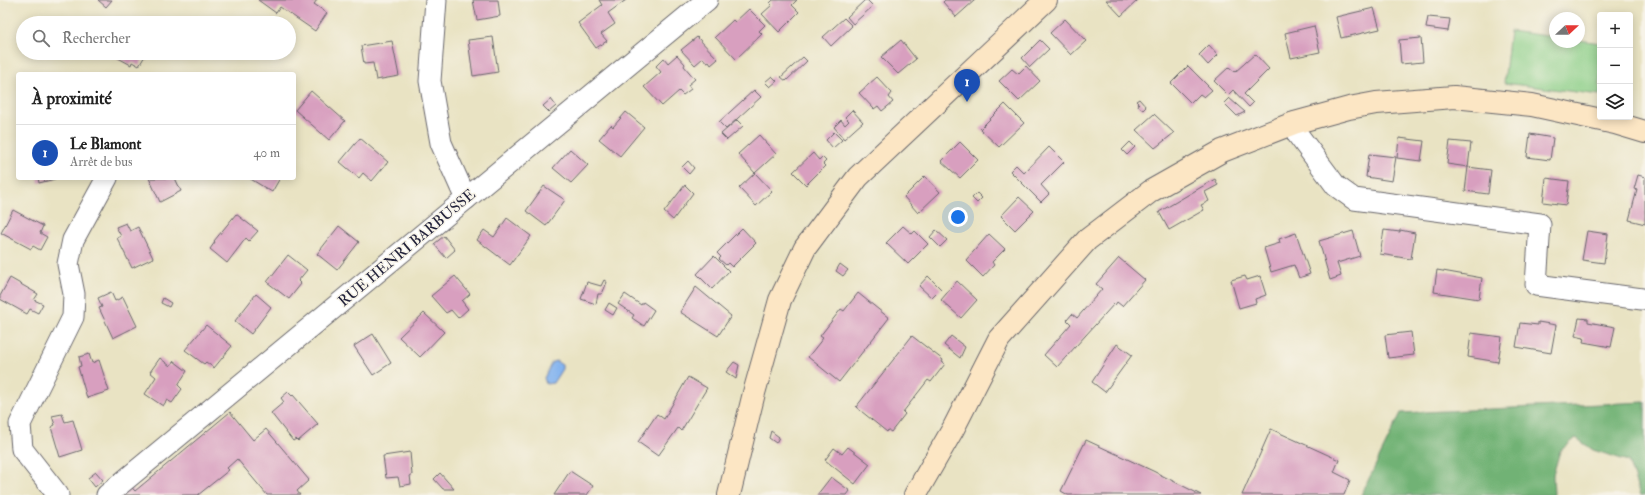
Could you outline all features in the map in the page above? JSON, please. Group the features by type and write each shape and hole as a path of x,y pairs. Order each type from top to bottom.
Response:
{"street":[{"path":"436,0 430,81 441,143 466,199"},
{"name":"RUE HENRI BARBUSSE","path":"107,495 707,0"},
{"path":"729,495 754,393 780,300 805,248 858,177 1046,0"},
{"path":"916,495 953,429 999,339 1087,240 1151,191 1222,151 1294,123 1349,108 1376,103 1454,97 1532,105 1615,123 1645,132"},
{"path":"1294,123 1298,135 1336,186 1354,199 1540,224 1536,285 1642,299"},
{"path":"58,495 22,449 20,424 73,318 74,294 68,264 73,240 106,180"}],"green space":[{"path":"1510,31 1549,36 1549,48 1585,48 1585,41 1597,43 1597,95 1504,83"},
{"path":"1645,402 1645,495 1640,495 1628,461 1593,450 1576,438 1560,451 1553,475 1554,495 1361,495 1401,413"}],"water":[{"path":"556,361 562,365 562,369 553,383 546,384 544,378 552,362"}],"building":[{"path":"98,0 112,0 106,7"},
{"path":"258,0 317,0 314,4 327,13 315,31 296,18 296,16 293,16 280,7 276,13"},
{"path":"473,0 498,0 500,16 477,20"},
{"path":"599,0 626,0 608,13 615,24 601,34 607,41 596,48 578,23 602,5"},
{"path":"773,0 797,0 792,5 799,12 779,32 762,14 772,5 770,3"},
{"path":"865,0 873,6 853,24 847,17"},
{"path":"945,0 975,0 956,17 943,2"},
{"path":"1106,0 1138,0 1121,16"},
{"path":"1374,8 1380,29 1341,38 1336,17"},
{"path":"749,9 765,25 759,31 762,34 736,59 715,37 733,20 735,22"},
{"path":"1428,17 1450,19 1448,31 1426,28"},
{"path":"844,18 852,26 831,46 823,37"},
{"path":"1065,19 1086,41 1071,55 1050,33"},
{"path":"1314,26 1320,52 1291,58 1285,33"},
{"path":"493,37 498,72 473,76 468,40"},
{"path":"697,37 718,59 711,65 703,58 695,65 681,50"},
{"path":"1421,38 1423,62 1401,64 1399,40"},
{"path":"901,40 916,59 898,74 881,57"},
{"path":"1040,40 1049,49 1030,67 1022,58"},
{"path":"392,41 399,76 376,80 373,63 364,64 361,46"},
{"path":"1209,45 1218,55 1208,65 1199,55"},
{"path":"1255,54 1269,69 1244,94 1253,103 1249,107 1233,90 1228,95 1214,81 1229,67 1235,72"},
{"path":"677,55 695,79 688,85 691,89 683,95 679,91 662,106 644,87 661,72 656,66 664,58 668,63"},
{"path":"803,57 807,61 786,81 781,77"},
{"path":"122,60 142,60 139,66 132,62 131,65"},
{"path":"1026,66 1040,81 1019,101 999,81 1012,69 1018,74"},
{"path":"1188,66 1212,90 1204,97 1200,94 1191,103 1171,83"},
{"path":"772,76 777,81 770,87 765,82"},
{"path":"877,77 892,93 889,97 893,102 882,111 878,106 874,109 859,93"},
{"path":"754,90 761,97 726,129 719,122"},
{"path":"311,91 345,121 329,140 296,111 296,109"},
{"path":"1229,98 1245,112 1237,116 1224,103"},
{"path":"551,99 556,106 549,112 543,106"},
{"path":"1139,99 1146,107 1143,110 1138,106 1139,104 1136,101"},
{"path":"1005,104 1024,123 999,147 980,129"},
{"path":"852,110 863,122 844,139 834,127 841,120 845,125 849,121 845,117"},
{"path":"626,112 644,127 620,156 599,139 611,125 613,127"},
{"path":"1154,114 1174,133 1155,148 1136,130"},
{"path":"737,120 743,126 727,140 721,134"},
{"path":"834,132 842,140 833,148 826,140"},
{"path":"1530,134 1553,138 1550,160 1527,157"},
{"path":"759,135 776,154 755,173 738,154"},
{"path":"360,138 388,162 372,181 363,173 359,178 340,162"},
{"path":"1399,138 1424,141 1421,161 1397,158"},
{"path":"1450,141 1471,143 1468,167 1447,164"},
{"path":"960,142 978,160 960,178 941,161"},
{"path":"1130,142 1135,147 1127,155 1122,150"},
{"path":"1049,147 1064,162 1041,185 1049,194 1041,202 1010,171 1016,165 1024,173"},
{"path":"570,149 588,165 571,183 553,168"},
{"path":"813,153 819,160 822,157 826,161 823,164 825,166 806,185 793,172"},
{"path":"1369,154 1396,157 1392,181 1366,177"},
{"path":"688,161 694,168 689,174 682,167"},
{"path":"1468,167 1491,170 1488,194 1465,191"},
{"path":"755,173 772,191 756,206 739,188"},
{"path":"1638,175 1645,177 1645,224 1629,220 1637,190 1634,189"},
{"path":"925,176 940,192 918,213 904,197"},
{"path":"1546,178 1569,181 1566,205 1543,202"},
{"path":"1215,179 1218,185 1205,192 1209,201 1201,205 1204,210 1169,230 1159,212"},
{"path":"38,180 51,180 39,183"},
{"path":"150,180 176,180 181,191 160,202"},
{"path":"252,180 279,180 272,192"},
{"path":"685,185 693,193 673,220 664,212"},
{"path":"544,186 565,200 546,226 526,211"},
{"path":"977,193 982,198 977,203 972,198"},
{"path":"1019,197 1034,211 1015,230 1001,216"},
{"path":"13,210 43,226 40,233 47,237 40,250 33,246 31,249 1,233"},
{"path":"236,214 258,231 249,241 246,238 227,263 210,249 215,242 214,241"},
{"path":"507,218 531,236 510,265 477,240 484,230 494,237"},
{"path":"126,223 130,231 138,227 153,258 132,268 117,238 121,236 116,227"},
{"path":"339,226 359,242 337,270 317,254"},
{"path":"903,226 912,234 915,231 928,244 908,264 886,243"},
{"path":"742,228 756,243 732,267 728,263 726,265 719,259 721,257 717,253"},
{"path":"936,230 947,240 940,247 930,237"},
{"path":"1384,230 1400,232 1400,230 1415,233 1411,259 1380,254"},
{"path":"1353,231 1360,256 1337,263 1341,276 1330,280 1319,241"},
{"path":"1587,231 1608,234 1604,263 1582,260"},
{"path":"1296,233 1310,274 1299,278 1294,265 1271,272 1264,248 1280,243 1279,239"},
{"path":"989,234 1005,249 992,262 994,265 983,277 966,260"},
{"path":"444,236 455,250 446,258 434,244"},
{"path":"288,255 307,270 298,281 301,284 289,299 267,282"},
{"path":"714,256 729,271 712,289 697,274"},
{"path":"1119,258 1145,280 1122,306 1117,302 1115,305 1114,304 1057,367 1044,355 1071,324 1067,320 1072,314 1077,318 1102,289 1096,284"},
{"path":"840,264 848,270 843,276 836,271"},
{"path":"1437,270 1482,278 1479,299 1434,292"},
{"path":"455,276 470,294 462,301 468,309 458,318 451,310 446,313 431,296"},
{"path":"928,276 941,289 932,298 919,286"},
{"path":"1245,276 1247,280 1260,276 1266,295 1255,299 1256,303 1239,308 1231,280"},
{"path":"10,278 38,294 34,300 43,304 38,313 30,309 27,314 0,299 0,296"},
{"path":"604,280 607,282 602,294 598,294 596,304 581,299 587,282 601,286"},
{"path":"957,281 977,300 961,318 941,300"},
{"path":"696,287 731,316 718,336 680,312"},
{"path":"111,292 115,301 123,297 137,326 113,338 99,308 102,307 98,298"},
{"path":"858,293 889,318 839,382 808,357 823,338 820,336 841,309 844,311"},
{"path":"256,294 271,307 251,334 235,321"},
{"path":"625,294 641,305 643,302 654,310 644,326 632,318 634,315 618,304"},
{"path":"163,298 171,303 169,307 161,303"},
{"path":"609,303 617,308 613,315 605,310"},
{"path":"424,313 444,332 420,357 399,337"},
{"path":"1579,318 1588,319 1588,322 1615,327 1611,347 1583,342 1584,338 1575,336"},
{"path":"1538,322 1556,325 1551,353 1516,347 1520,323 1538,325"},
{"path":"206,325 232,346 214,368 206,362 204,364 185,350"},
{"path":"1411,332 1414,355 1388,358 1385,335"},
{"path":"1471,333 1502,337 1498,362 1468,357"},
{"path":"373,334 391,363 373,375 354,346"},
{"path":"912,336 943,360 942,362 945,364 931,382 928,380 903,412 905,414 891,432 888,430 887,432 856,407"},
{"path":"951,336 965,347 960,358 944,345"},
{"path":"1117,344 1132,355 1105,392 1092,382"},
{"path":"89,354 92,363 99,360 109,391 87,398 78,367 81,366 79,357"},
{"path":"160,358 170,366 174,361 187,371 178,385 182,389 172,403 167,400 163,406 145,394 156,377 150,372"},
{"path":"734,362 739,365 736,379 726,372"},
{"path":"688,377 707,388 681,431 678,428 658,456 638,442 657,414 664,419"},
{"path":"288,392 292,396 293,395 318,424 298,441 296,439 293,441 271,413 284,402 281,398"},
{"path":"230,412 253,440 266,429 309,480 297,491 300,495 267,495 237,459 227,468 229,470 198,495 119,495 127,482 135,491"},
{"path":"62,414 65,422 73,420 82,450 60,457 51,427 55,425 52,416"},
{"path":"1271,429 1339,460 1334,472 1350,480 1344,495 1242,495"},
{"path":"771,431 779,437 776,443 769,438"},
{"path":"1086,440 1201,495 1068,495 1061,491"},
{"path":"848,447 870,464 855,484 825,460 834,448 842,454"},
{"path":"410,452 412,475 410,475 411,484 400,486 398,477 386,478 383,456"},
{"path":"570,471 593,486 587,495 554,495"},
{"path":"96,472 103,480 95,487 88,478"},
{"path":"440,473 454,489 443,489 434,479"},
{"path":"831,477 850,491 847,495 817,495"}],"place":[{"name":"Le Blamont","path":"967,102"}]}
